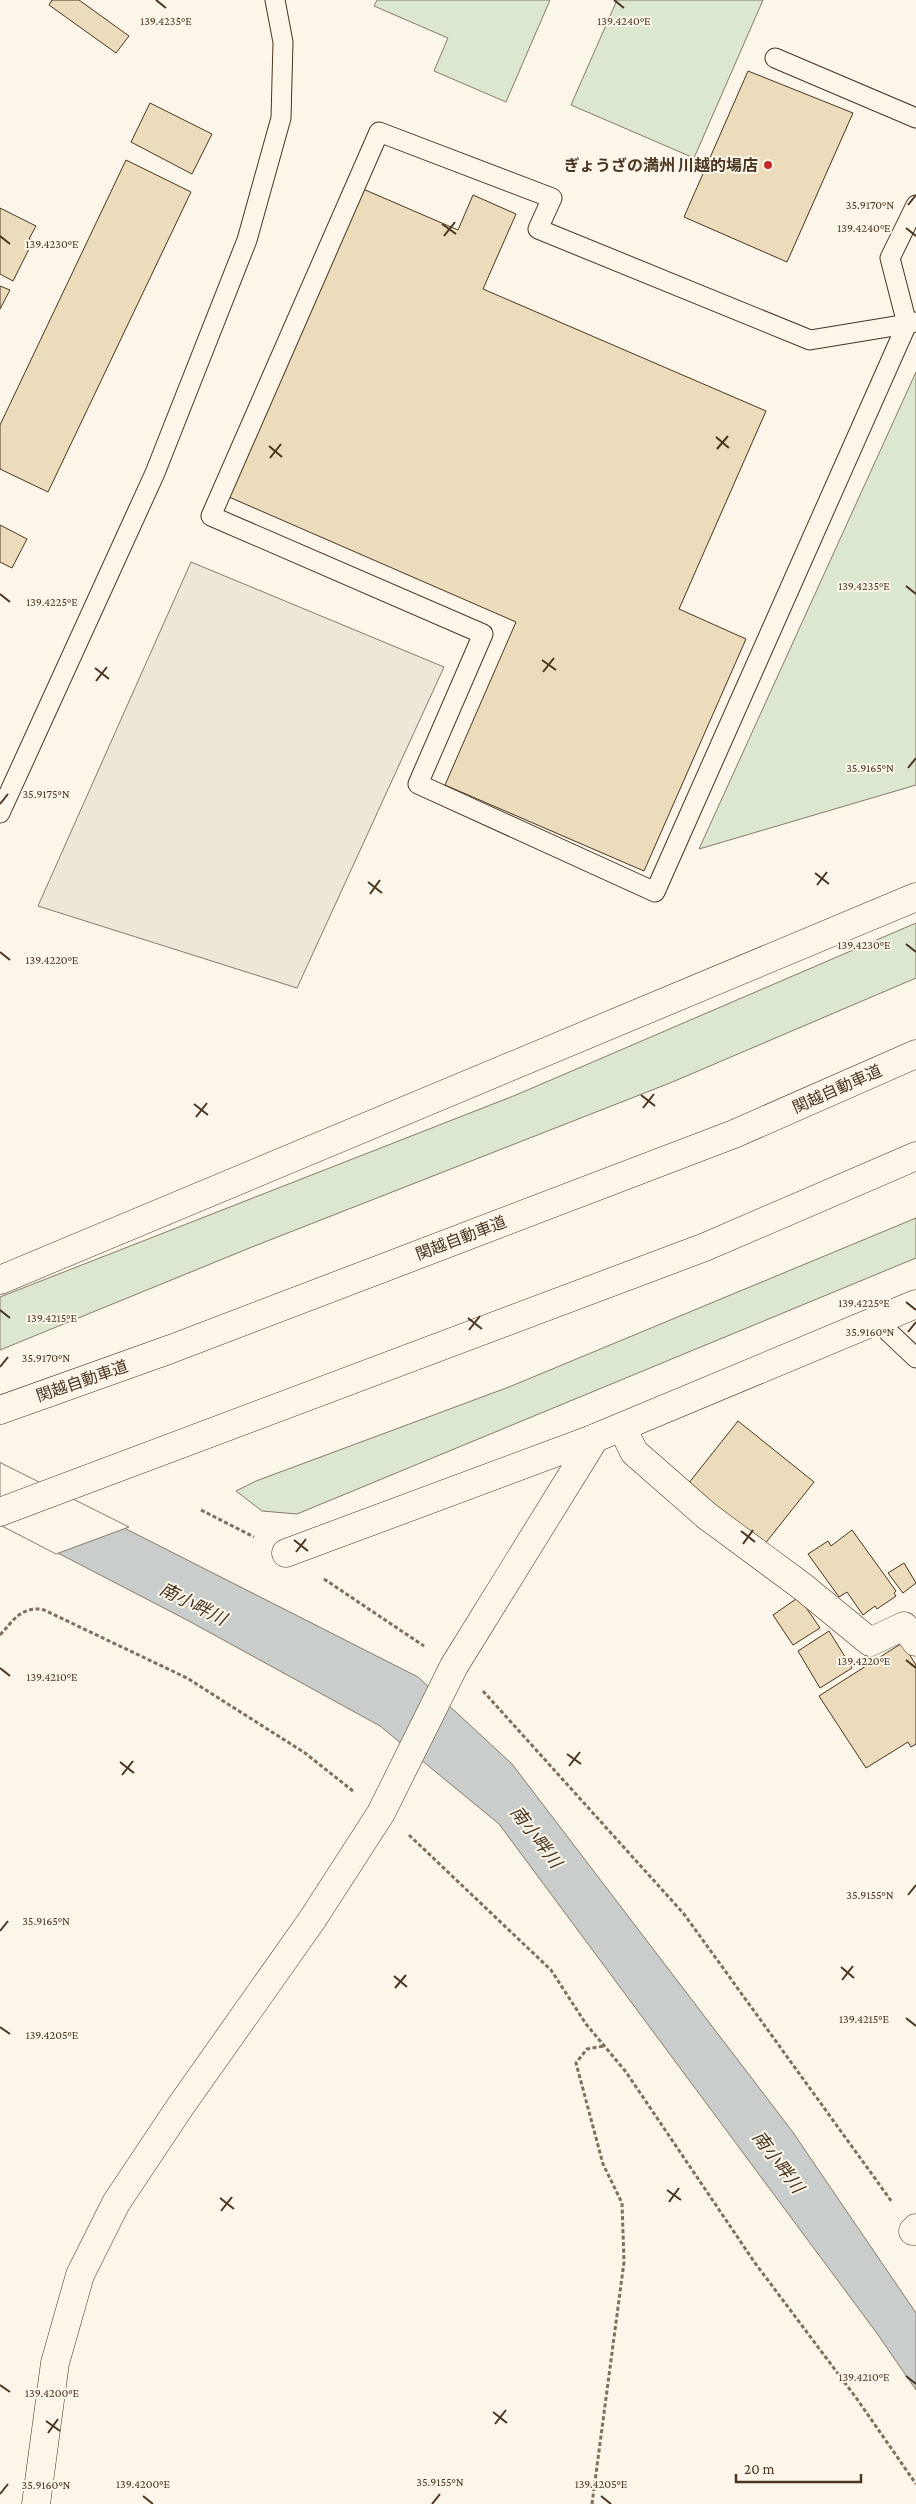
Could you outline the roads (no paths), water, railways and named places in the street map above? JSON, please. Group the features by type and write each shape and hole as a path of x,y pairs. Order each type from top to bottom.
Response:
{"main road":[{"path":"0,1280 916,897"},
{"name":"関越自動車道","path":"0,1410 171,1349 734,1134 916,1054"},
{"path":"0,1512 106,1474 705,1247 916,1156"},
{"path":"286,1553 595,1438 916,1304"},
{"path":"622,1427 634,1452 707,1516 803,1587 870,1642 904,1626 916,1642"},
{"path":"36,2504 54,2364 80,2275 116,2203 180,2107 312,1920 385,1806 452,1672 595,1438"}],"lane":[{"path":"0,813 155,472 247,240 281,118 283,42 275,0"},
{"path":"775,58 916,118"},
{"path":"912,323 810,340 538,229 552,198 379,132 211,516 483,634 418,784 655,892 912,323 890,258 916,205"},
{"path":"877,1321 916,1358"}],"water":[{"name":"南小畔川","path":"0,1465 418,1677 512,1764 792,2131 916,2313 916,2390 876,2332 499,1824 380,1726 187,1620 0,1523"}],"place":[{"name":"ぎょうざの満州 川越的場店","path":"768,165"}]}
